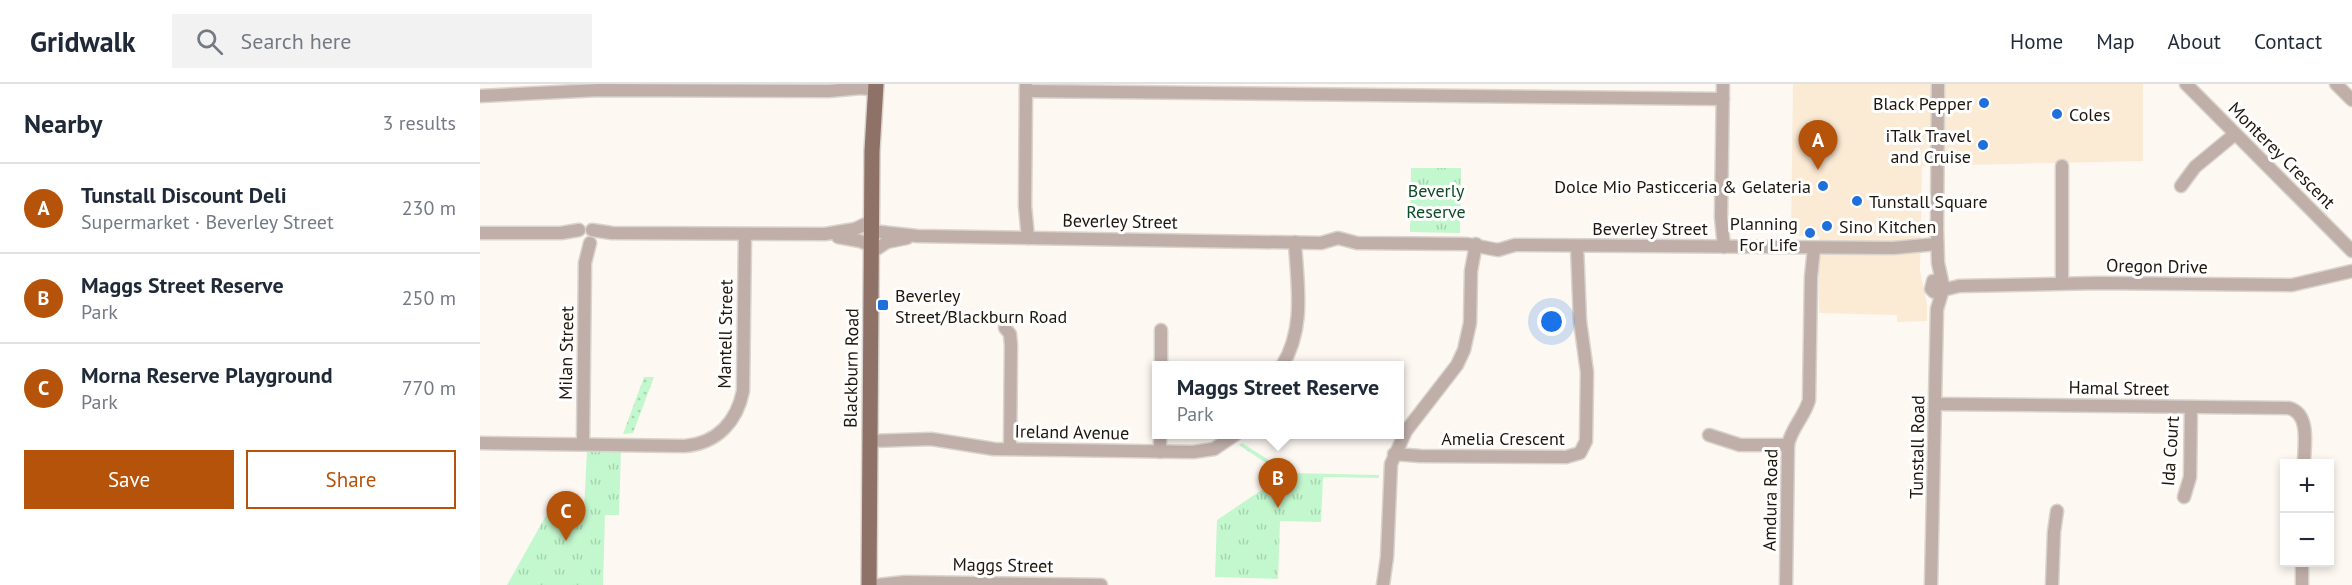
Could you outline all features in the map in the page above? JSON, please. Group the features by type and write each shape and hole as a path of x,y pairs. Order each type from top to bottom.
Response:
{"main road":[{"name":"Blackburn Road","path":"870,88 873,151 870,438 872,583"}],"street":[{"path":"1721,247 1723,84"},
{"name":"Tunstall Road","path":"1931,585 1939,286 1938,84"},
{"name":"Monterey Crescent","path":"2186,84 2352,251"},
{"path":"2336,84 2352,100"},
{"path":"480,96 599,90 828,91 870,88"},
{"path":"1024,238 1026,88 1723,99"},
{"path":"2181,186 2195,167 2235,134"},
{"path":"2062,166 2062,283"},
{"name":"Beverley Street","path":"585,238 612,233 825,234 855,230 887,242 917,236"},
{"path":"480,233 561,233 585,238"},
{"name":"Mantell Street","path":"480,444 691,445 713,438 732,421 743,391 745,234"},
{"name":"Beverley Street","path":"825,234 860,241 872,237 917,236 1299,242 1321,243 1339,248 1357,243 1475,244 1498,250 1515,245 1893,248 1938,253"},
{"name":"Milan Street","path":"583,444 585,238"},
{"path":"1285,361 1297,326 1299,242"},
{"path":"1404,435 1461,358 1470,324 1471,271 1475,244"},
{"name":"Amelia Crescent","path":"1394,454 1566,457 1580,453 1586,441 1587,372 1580,321 1580,246"},
{"name":"Amdura Road","path":"1786,585 1788,445 1809,399 1811,248"},
{"name":"Oregon Drive","path":"1939,286 2062,283 2297,285 2352,271"},
{"path":"1005,328 1010,334 1011,345 1010,449"},
{"path":"1161,330 1161,361"},
{"name":"Hamal Street","path":"1936,404 2289,408 2300,414 2304,425 2304,459"},
{"name":"Ida Court","path":"2184,497 2190,477 2191,407"},
{"path":"1710,435 1740,445 1788,445"},
{"name":"Ireland Avenue","path":"870,438 937,439 980,447 1010,449 1160,452 1207,451 1230,439"},
{"path":"1160,439 1160,452"},
{"path":"1390,585 1388,557 1390,471 1394,454 1402,439"},
{"path":"2052,585 2057,511"},
{"path":"1383,585 1388,557"},
{"path":"2302,567 2302,585"},
{"name":"Maggs Street","path":"872,583 1101,585"}],"shaded area":[{"name":"Tunstall Square","path":"1793,84 2143,84 2143,161 1922,166 1920,271 1927,304 1927,321 1897,322 1897,315 1819,313 1819,236 1791,236"}],"green space":[{"name":"Beverly Reserve","path":"1411,168 1461,168 1460,233 1410,232"},
{"path":"644,377 654,377 633,433 623,434"},
{"path":"1242,443 1289,473 1379,475 1379,478 1323,477 1321,522 1280,521 1278,579 1215,577 1217,520 1284,475 1239,445"},
{"path":"587,451 621,451 619,515 605,515 603,585 507,585 548,512 584,511"}],"place":[{"name":"Black Pepper","path":"1984,103"},
{"name":"Coles","path":"2057,114"},
{"name":"iTalk Travel and Cruise","path":"1983,145"},
{"name":"Tunstall Discount Deli","path":"1818,170"},
{"name":"Dolce Mio Pasticceria & Gelateria","path":"1823,186"},
{"name":"Tunstall Square","path":"1857,201"},
{"name":"Sino Kitchen","path":"1827,226"},
{"name":"Planning For Life","path":"1810,233"},
{"name":"Beverley Street/Blackburn Road","path":"883,305"},
{"name":"Maggs Street Reserve","path":"1278,508"},
{"name":"Morna Reserve Playground","path":"566,541"}]}
